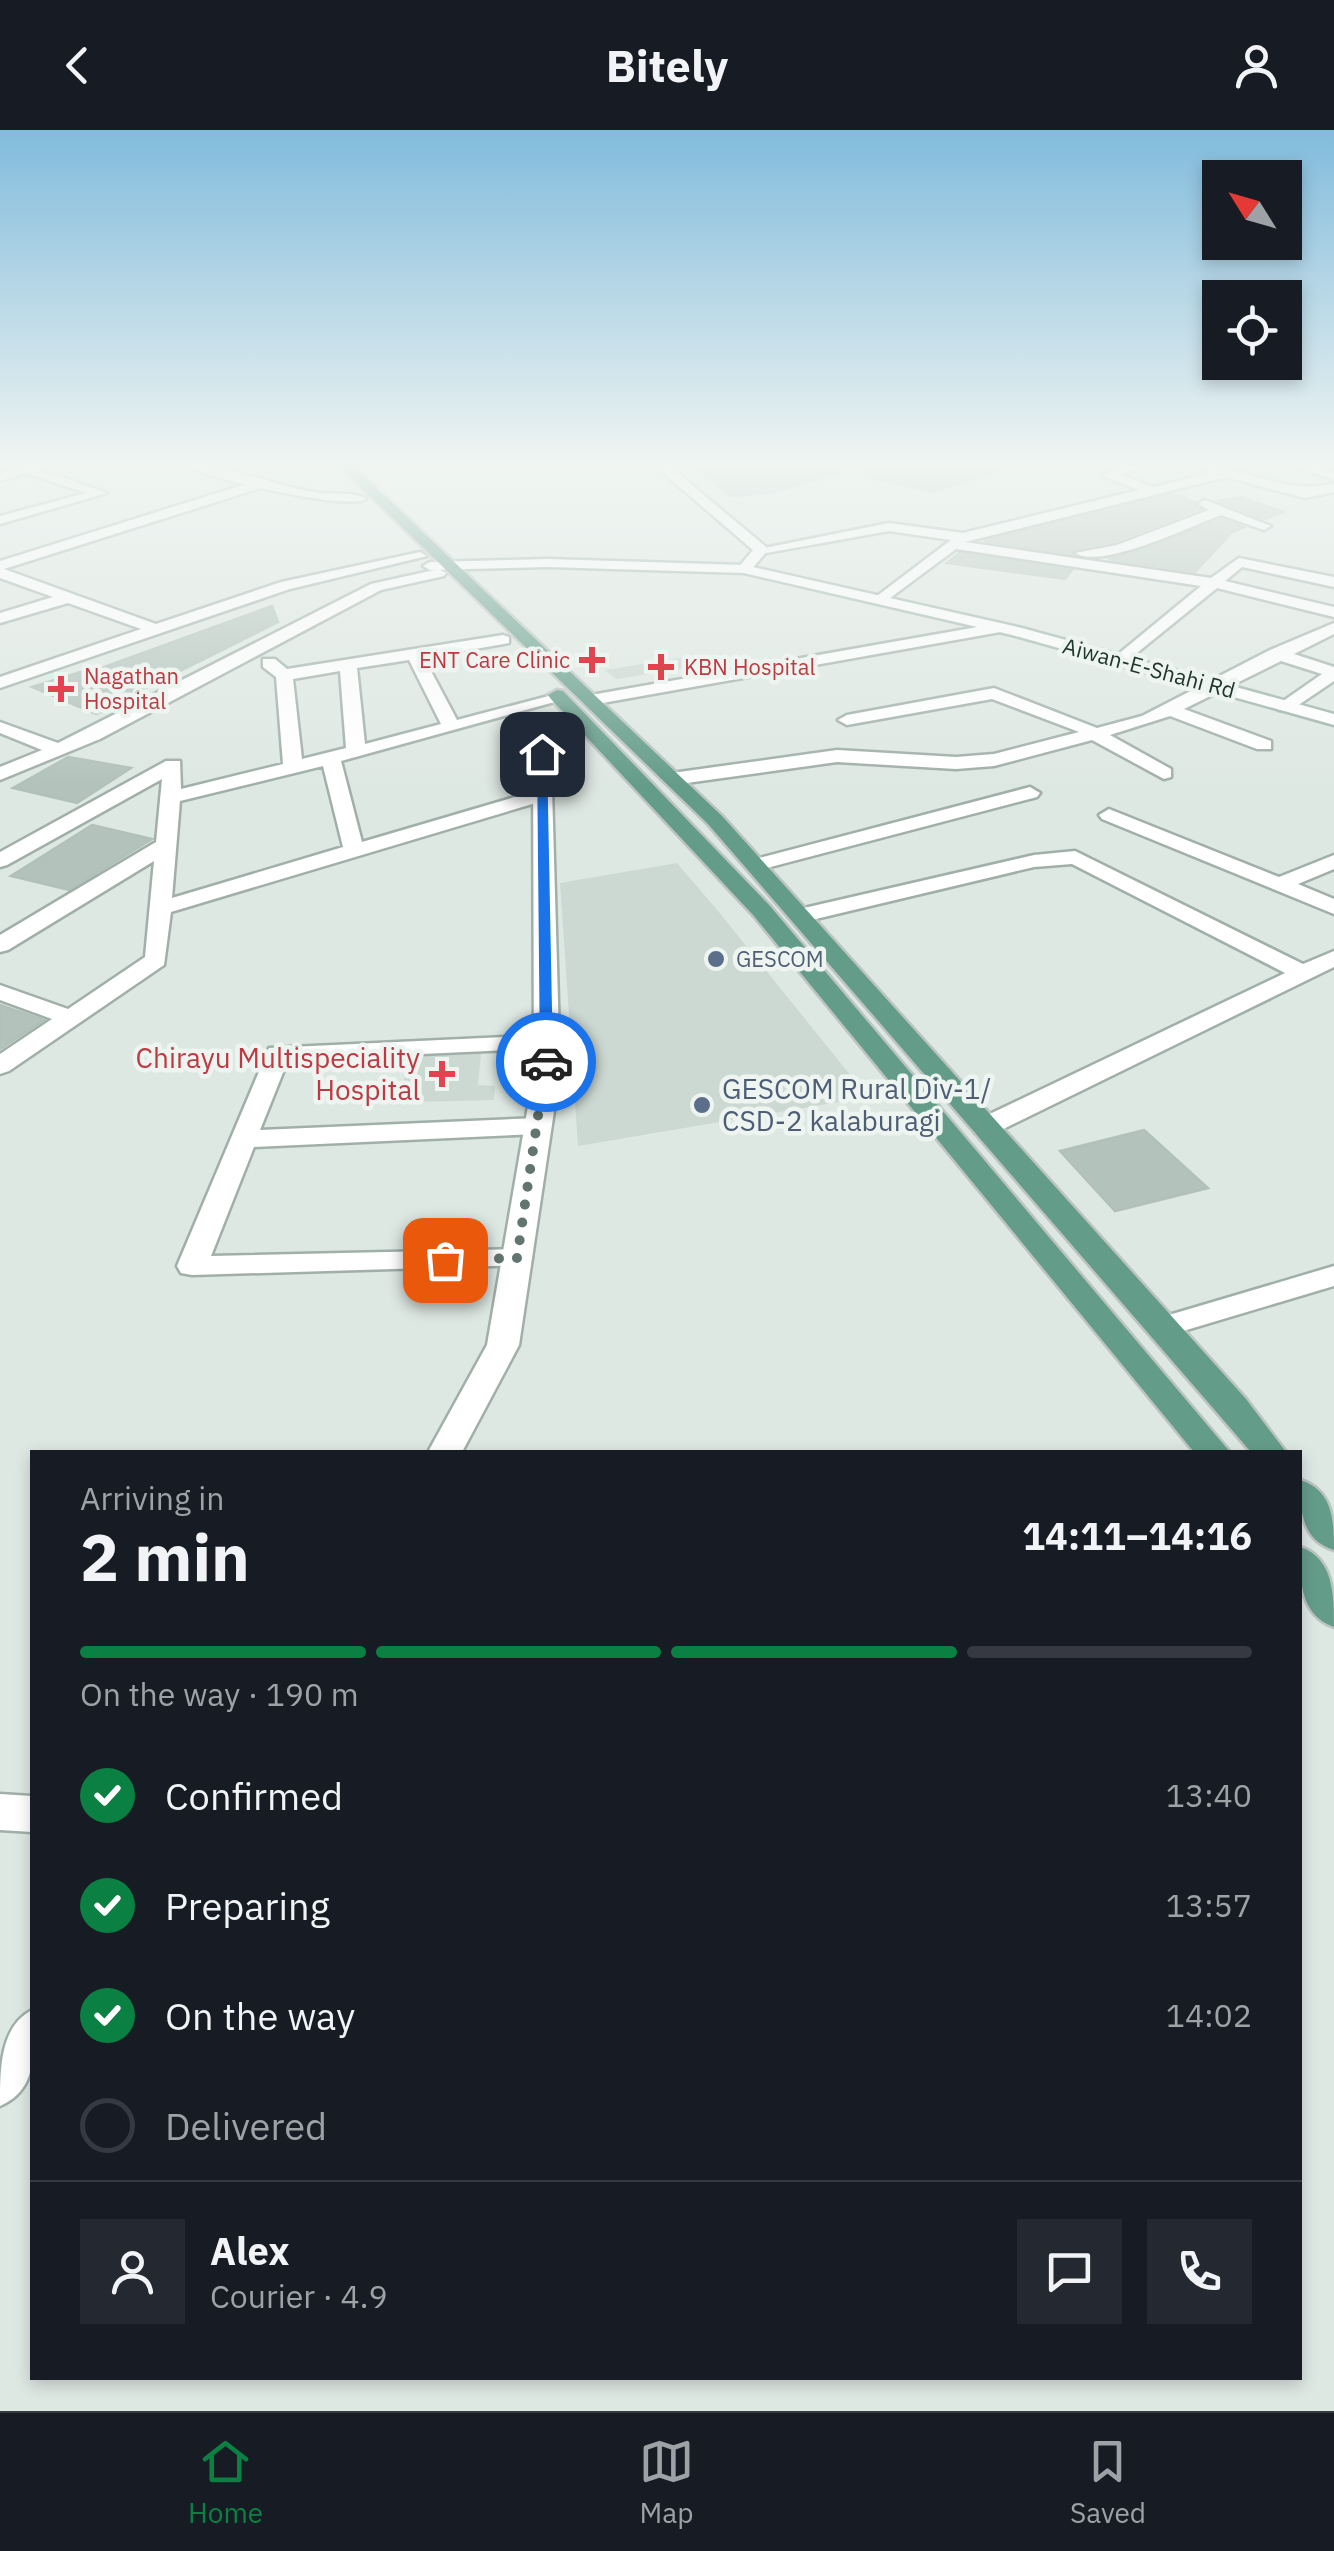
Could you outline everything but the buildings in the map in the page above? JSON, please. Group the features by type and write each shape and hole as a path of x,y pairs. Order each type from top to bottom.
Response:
{"main road":[{"path":"440,571 503,640 672,779 755,866 1267,1450"},
{"path":"441,571 575,703 762,910 1211,1450"},
{"path":"1302,1495 1334,1536"},
{"path":"1315,1570 1334,1612"}],"street":[{"path":"4,571 155,630"},
{"path":"0,683 286,584 384,571"},
{"path":"0,774 94,735 376,588 418,571"},
{"name":"Aiwan-E-Shahi Rd","path":"755,571 1000,628 1334,720"},
{"path":"882,599 919,571"},
{"path":"1139,571 1334,612"},
{"path":"1122,660 1228,571"},
{"path":"1284,571 1334,582"},
{"path":"0,618 68,598"},
{"path":"170,797 450,726 1000,628"},
{"path":"672,779 837,756 982,762 1094,736 1170,710 1334,628"},
{"path":"284,675 503,640"},
{"path":"414,654 450,726"},
{"path":"1276,654 1334,673"},
{"path":"243,658 270,663 284,675 293,767"},
{"path":"348,665 356,751"},
{"path":"1285,706 1334,673"},
{"path":"847,720 994,693 1084,728 1164,773"},
{"path":"447,1450 504,1345 546,1070 542,754 575,703"},
{"path":"1170,710 1264,745"},
{"path":"0,726 57,749"},
{"path":"331,758 354,851"},
{"path":"0,861 173,765 156,960 0,1066"},
{"path":"755,866 1030,793"},
{"path":"161,908 542,795"},
{"path":"1109,815 1334,907"},
{"path":"0,945 166,844"},
{"path":"799,916 1048,858 1074,857 1304,973"},
{"path":"1280,884 1334,861"},
{"path":"984,1126 1334,958"},
{"path":"0,992 71,1018"},
{"path":"517,1258 192,1266 278,1053 546,1042"},
{"path":"244,1139 538,1126"},
{"path":"1163,1327 1334,1276"},
{"path":"0,1812 30,1814"},
{"path":"0,2082 30,2036"}],"shaded area":[{"name":"KBN Hospital","path":"704,654 717,664 616,679 605,670"},
{"path":"677,863 868,1097 578,1146 560,883"},
{"name":"Chirayu Multispeciality Hospital","path":"481,1054 478,1085 495,1086 494,1100 412,1102 414,1088 403,1088 406,1063 421,1063 423,1055"}],"way so far":[{"path":"445,1260 517,1258 546,1062"}],"place":[{"name":"ENT Care Clinic","path":"592,660"},
{"name":"KBN Hospital","path":"661,667"},
{"name":"Nagathan Hospital","path":"61,689"},
{"name":"GESCOM","path":"716,959"},
{"name":"Chirayu Multispeciality Hospital","path":"442,1074"},
{"name":"GESCOM Rural Div-1/ CSD-2 kalaburagi","path":"702,1105"}],"route":[{"path":"542,754 546,1062"}]}
